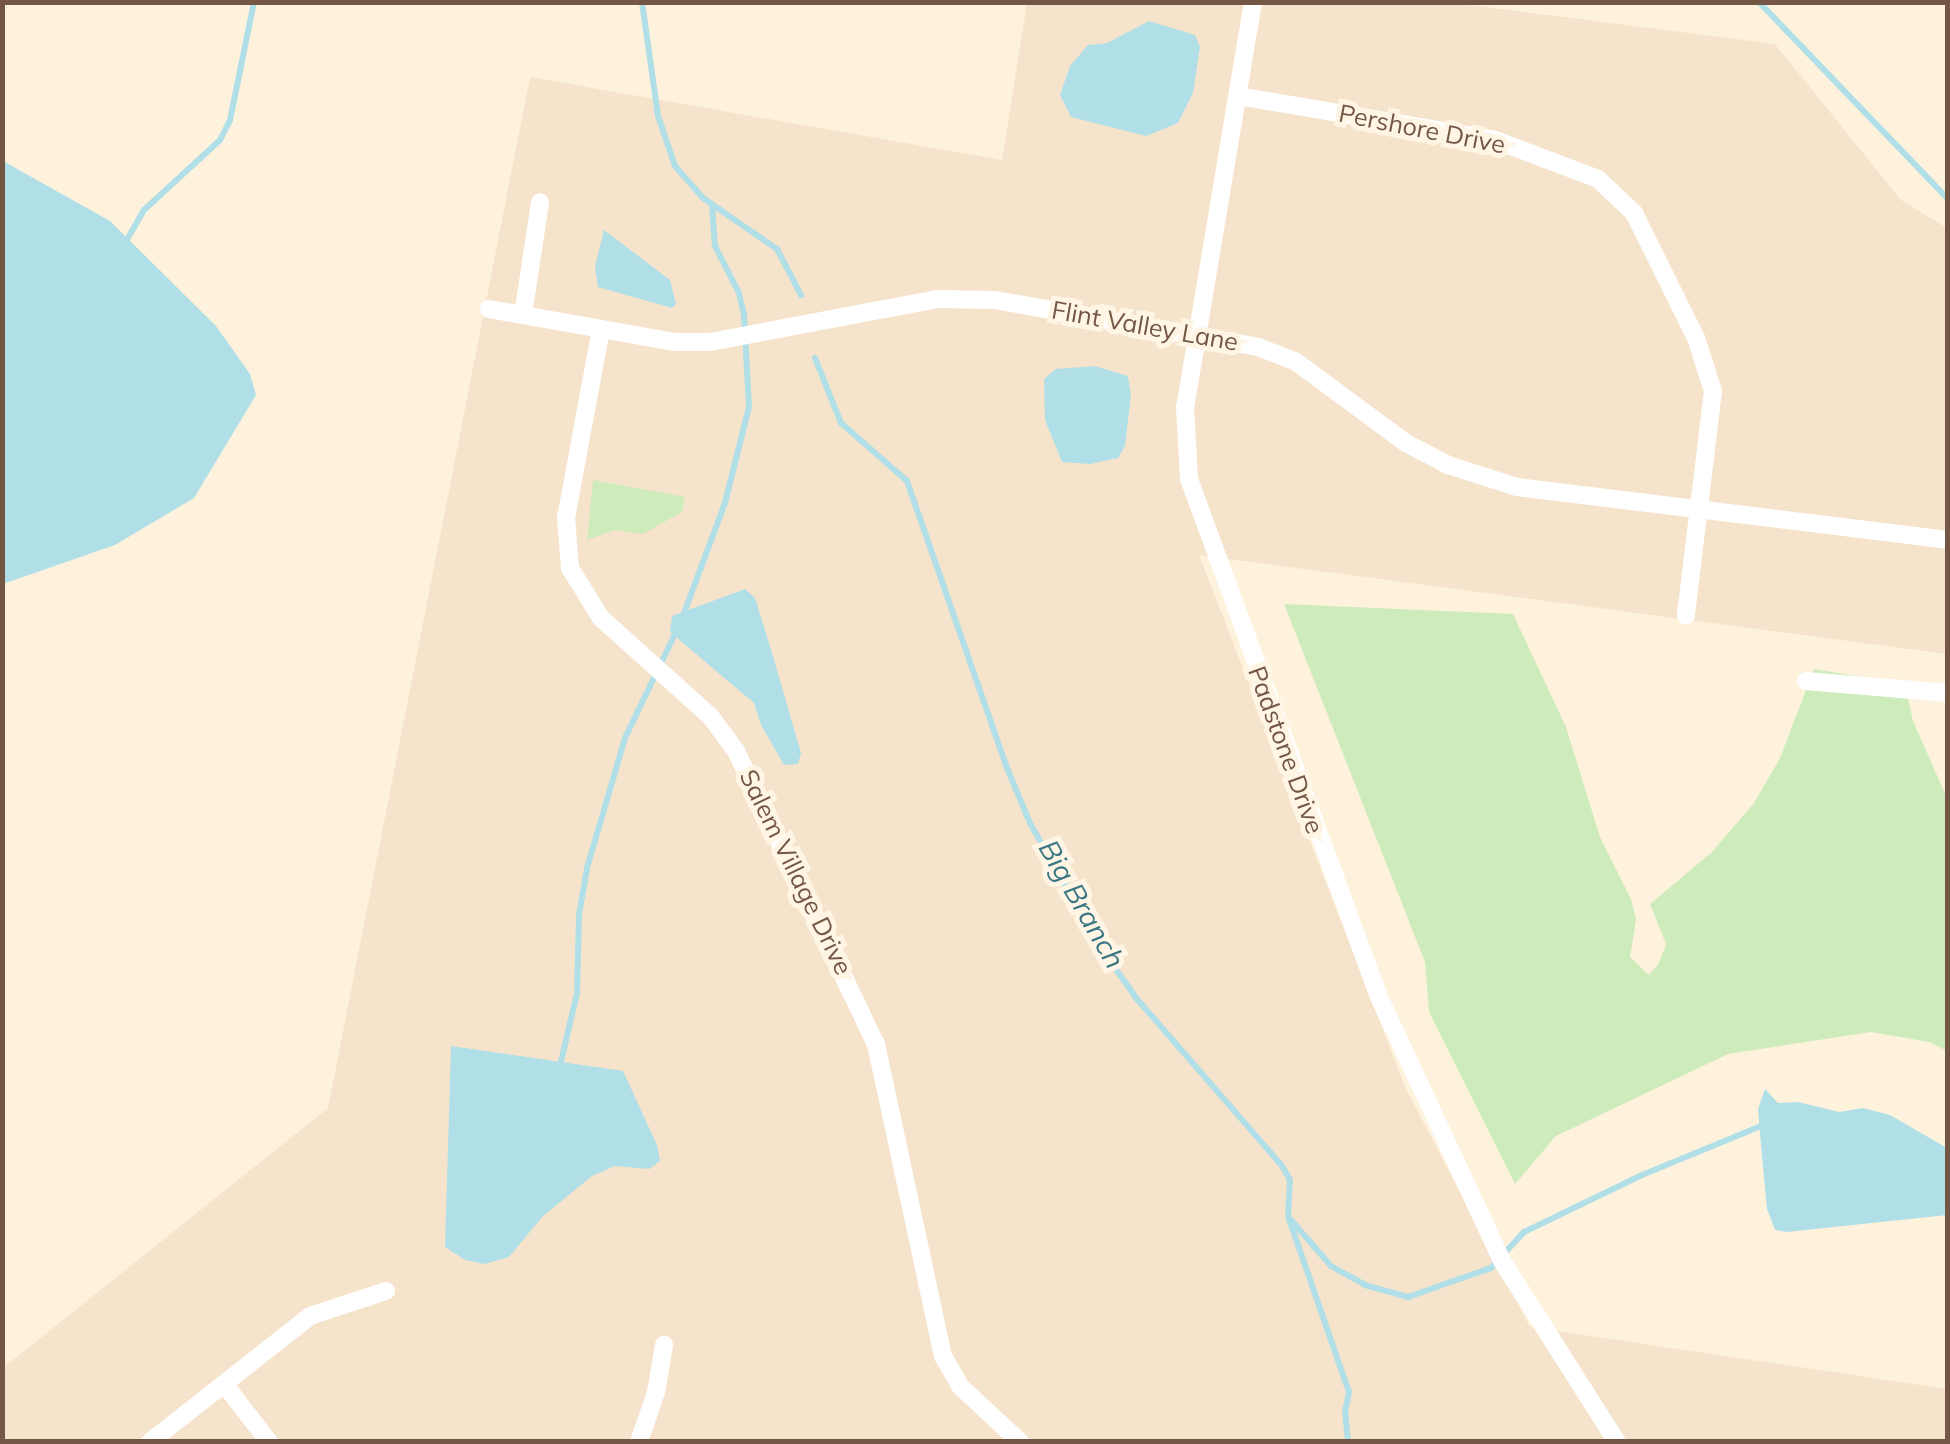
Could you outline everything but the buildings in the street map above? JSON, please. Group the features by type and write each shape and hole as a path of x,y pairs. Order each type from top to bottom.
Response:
{"street":[{"name":"Padstone Drive","path":"1253,2 1196,333 1184,432 1189,478 1379,996 1502,1261 1618,1442"},
{"name":"Pershore Drive","path":"1238,96 1496,140 1577,169 1615,192 1648,236 1708,368 1713,392 1686,615"},
{"path":"524,315 540,202"},
{"name":"Flint Valley Lane","path":"489,309 676,342 710,342 964,298 1196,333 1258,346 1295,361 1406,443 1484,479 1517,487 1948,540"},
{"name":"Salem Village Drive","path":"601,330 566,517 570,568 602,618 711,717 736,750 876,1044 944,1356 961,1388 1020,1442"},
{"path":"1806,681 1948,693"},
{"path":"150,1442 310,1316 386,1292"},
{"path":"639,1442 656,1392 664,1345"},
{"path":"225,1385 269,1442"}],"shaded area":[{"path":"1027,3 1454,3 1775,44 1901,200 1947,228 1947,654 1199,555 1406,1089 1530,1327 1947,1389 1947,1441 3,1442 3,1368 328,1108 530,77 1002,160"}],"green space":[{"path":"593,480 685,497 682,512 643,534 615,530 587,540"},
{"path":"1284,604 1513,614 1566,727 1600,837 1631,899 1636,920 1630,957 1649,975 1666,944 1650,904 1712,852 1754,803 1780,758 1814,669 1915,686 1908,699 1913,721 1947,798 1947,1051 1929,1042 1871,1032 1728,1054 1556,1136 1515,1184 1429,1012 1425,962"}],"water":[{"path":"1149,21 1195,35 1200,47 1193,93 1178,123 1146,136 1071,117 1060,95 1070,66 1088,45 1107,43"},
{"path":"3,161 110,221 216,326 250,374 256,395 194,498 115,545 3,584"},
{"path":"604,230 670,280 676,304 672,308 598,287 595,267"},
{"path":"1095,366 1128,376 1131,396 1125,446 1118,458 1090,464 1062,462 1045,420 1044,379 1056,369"},
{"path":"745,589 755,598 773,656 801,753 798,764 784,765 761,725 754,703 670,632 672,616"},
{"path":"451,1046 623,1071 657,1145 660,1161 649,1169 615,1166 592,1176 543,1216 509,1257 485,1264 465,1260 445,1247"},
{"path":"1765,1089 1778,1103 1798,1102 1839,1112 1863,1108 1890,1115 1947,1148 1947,1215 1787,1232 1775,1230 1767,1209 1758,1109"}],"waterway":[{"path":"125,243 144,210 220,140 230,120 254,2"},
{"name":"Big Branch","path":"642,2 658,116 675,166 703,198 777,249 801,295"},
{"path":"1759,2 1948,199"},
{"path":"683,616 725,503 749,407 744,315 739,293 715,246 712,205"},
{"name":"Big Branch","path":"815,358 841,423 907,481 1007,768 1030,823 1101,948 1137,999 1290,1180 1288,1216 1349,1392 1345,1412 1348,1442"},
{"path":"559,1070 577,993 579,915 587,868 625,738 678,628"},
{"path":"1291,1220 1331,1266 1365,1285 1408,1297 1491,1268 1524,1232 1642,1175 1766,1124"}]}
